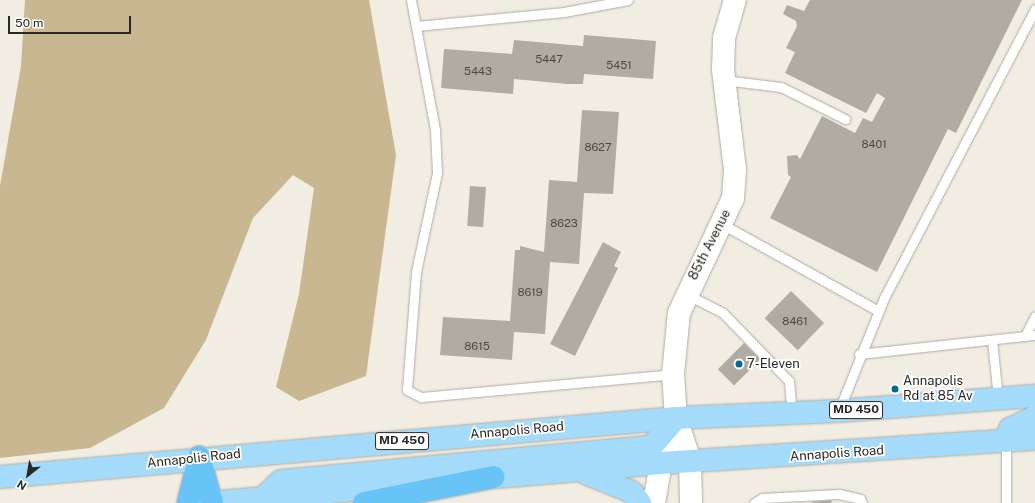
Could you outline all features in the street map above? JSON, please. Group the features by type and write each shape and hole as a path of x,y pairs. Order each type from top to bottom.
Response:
{"highway":[{"path":"199,457 212,503"},
{"path":"188,503 199,457"},
{"path":"364,503 493,477"}],"main road":[{"name":"Annapolis Road","path":"0,477 199,457 676,418 838,411 1035,396"},
{"path":"1006,441 1010,428 1035,417"},
{"path":"262,498 281,481 651,447 676,418"},
{"name":"Annapolis Road","path":"208,503 660,463 1035,439"},
{"path":"575,470 611,481 632,492 640,503"}],"street":[{"name":"85th Avenue","path":"691,503 690,461 676,418 673,374 679,313 686,295 722,224 735,182 724,80 724,38 735,0"},
{"name":"85th Avenue","path":"654,503 660,463 676,418"}],"lane":[{"path":"412,0 435,130 437,173 416,272 407,390 421,397 673,374"},
{"path":"416,26 564,12 628,0"},
{"path":"838,411 859,354 878,311 1035,9"},
{"path":"724,80 781,87 845,119"},
{"path":"722,224 878,311"},
{"path":"686,295 723,313 789,381 792,413"},
{"path":"1025,336 1035,316"},
{"path":"859,354 1035,335"},
{"path":"992,340 998,398"},
{"path":"1006,441 1006,503"},
{"path":"754,503 762,498 838,494 860,499 862,503"}],"shaded area":[{"path":"25,0 369,0 396,155 366,376 299,401 276,387 299,294 314,188 293,175 253,218 206,340 164,408 90,448 0,458 0,186 21,66"}],"building":[{"path":"810,0 1022,0 956,133 948,129 877,272 770,218 791,177 788,175 787,156 797,155 800,159 822,116 855,133 863,118 872,122 885,98 877,93 866,113 785,73 795,52 786,48 797,26 796,21 783,14 787,5 804,11"},
{"path":"584,35 656,41 653,79 584,74 583,84 567,84 514,79 513,94 441,88 444,49 512,54 514,40 583,46"},
{"path":"582,110 619,112 613,194 584,193 579,264 550,262 545,334 514,332 512,360 440,355 443,317 510,321 515,250 520,250 520,246 544,252 549,180 577,182"},
{"path":"470,186 486,187 483,227 467,226"},
{"path":"603,242 621,252 614,266 618,268 575,356 550,344"},
{"path":"791,291 824,323 798,350 765,318"},
{"name":"7-Eleven","path":"744,343 760,359 734,385 718,369"},
{"path":"831,500 832,503 812,503 812,502"}],"place":[{"name":"7-Eleven","path":"739,364"},
{"name":"Annapolis Rd at 85 Av","path":"895,389"}]}
